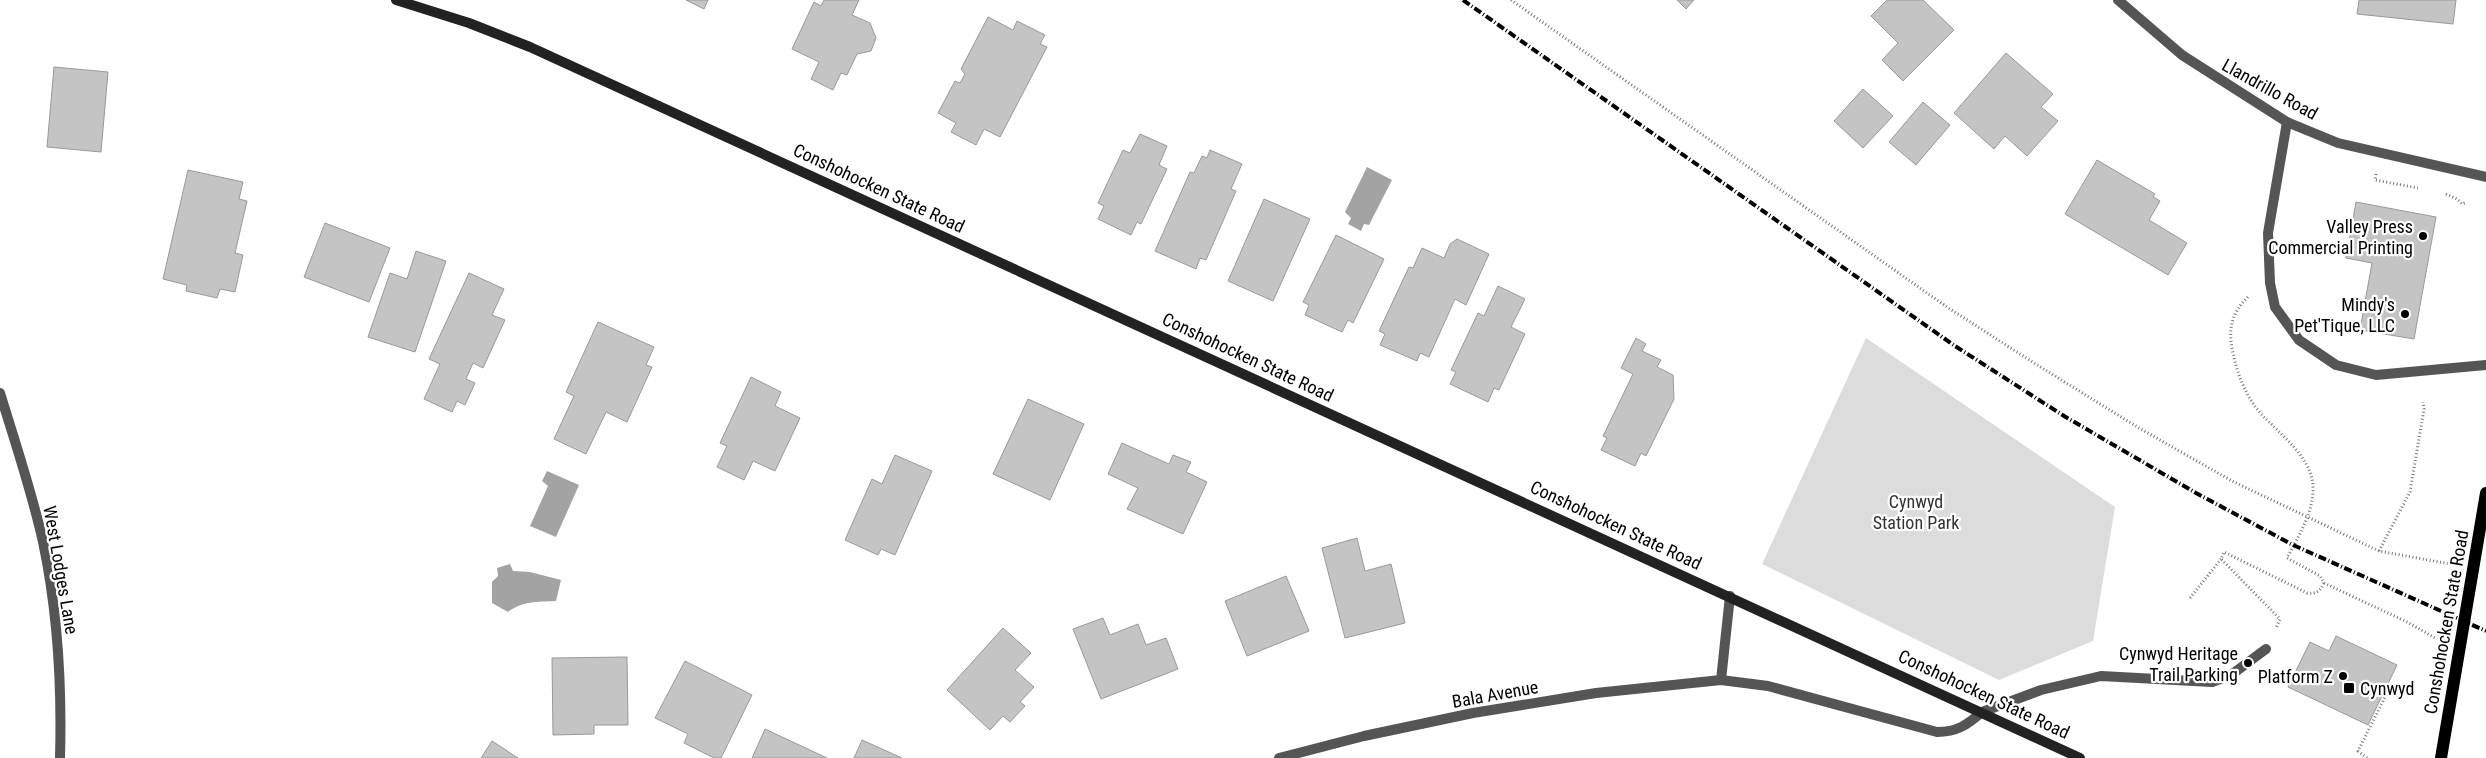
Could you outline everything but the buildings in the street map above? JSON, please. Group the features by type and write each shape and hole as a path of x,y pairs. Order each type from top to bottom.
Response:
{"main road":[{"name":"Conshohocken State Road","path":"396,0 470,23 530,46 2080,758"},
{"name":"Conshohocken State Road","path":"2441,758 2454,671 2486,493"}],"street":[{"name":"Llandrillo Road","path":"2118,0 2182,55 2287,122 2338,143 2486,177"},
{"path":"2287,122 2268,233 2270,283 2276,307 2299,340 2336,365 2376,375 2486,365"},
{"name":"West Lodges Lane","path":"0,393 27,480 43,543 53,603 59,673 60,758"},
{"path":"1721,680 1730,596"},
{"name":"Bala Avenue","path":"1279,758 1364,736 1473,713 1596,693 1721,680 1768,686 1937,732 1952,732 1963,728 1982,712 2041,690 2101,676 2212,682 2231,675 2266,649"}],"path":[{"path":"1511,0 1824,222 2034,363 2232,481 2379,550 2456,565"},
{"path":"2375,180 2424,190"},
{"path":"2444,193 2457,199 2462,204 2467,202"},
{"path":"2270,283 2241,303 2231,323 2231,341 2235,364 2242,385 2255,406 2302,458 2310,471 2313,487 2308,516 2287,558 2320,576 2324,583 2407,622 2440,640"},
{"path":"2379,550 2413,482 2424,409 2423,402"},
{"path":"2190,598 2224,552 2307,593 2314,594 2320,591 2324,583"},
{"path":"2221,558 2280,619 2266,649"},
{"path":"2367,758 2358,751 2385,697 2382,695"}],"green space":[{"name":"Cynwyd Station Park","path":"1866,338 2115,507 2093,641 1999,680 1762,564"}],"shaded area":[{"path":"1367,167 1392,180 1369,225 1364,224 1361,231 1348,224 1351,218 1345,212"},
{"path":"547,471 579,485 556,537 530,526 548,486 542,481"},
{"path":"510,564 513,571 530,572 561,580 556,601 524,604 508,612 492,603 492,582 498,576 497,568"}],"railway":[{"path":"1463,0 1955,346 2064,416 2196,493 2293,545 2486,631"}],"place":[{"name":"Valley Press Commercial Printing","path":"2423,236"},
{"name":"Mindy's Pet'Tique, LLC","path":"2405,314"},
{"name":"Cynwyd Heritage Trail Parking","path":"2248,663"},
{"name":"Platform Z","path":"2343,676"},
{"name":"Cynwyd","path":"2349,688"}]}
